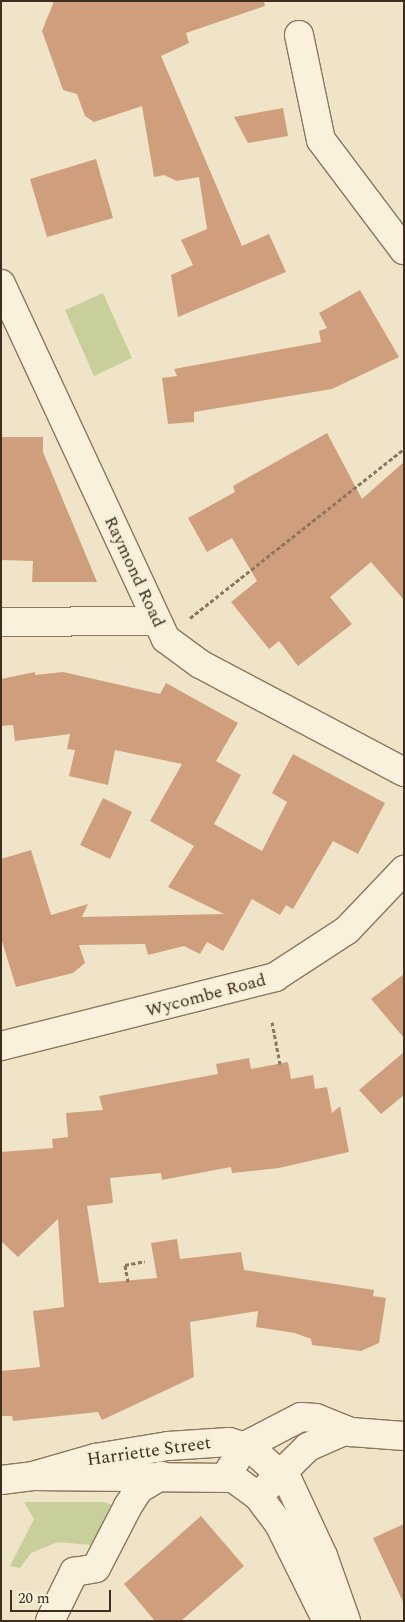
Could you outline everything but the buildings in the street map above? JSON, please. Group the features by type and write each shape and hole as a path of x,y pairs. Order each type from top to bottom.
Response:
{"street":[{"path":"299,35 321,140 404,250"},
{"name":"Raymond Road","path":"1,284 155,621 166,639 200,664 404,772"},
{"path":"1,622 155,621"},
{"name":"Wycombe Road","path":"1,1046 275,977 347,930 404,870"},
{"path":"241,1485 302,1417 316,1418 344,1431 404,1436"},
{"path":"241,1485 264,1459 308,1447 344,1431"},
{"name":"Harriette Street","path":"33,1476 95,1458 168,1446 218,1442 264,1459"},
{"path":"264,1459 310,1524 346,1621"},
{"name":"Harriette Street","path":"1,1480 33,1476 161,1476 241,1485"},
{"path":"50,1621 74,1572 96,1568 132,1500 161,1476"},
{"path":"241,1485 297,1557 327,1621"}],"path":[{"path":"187,620 404,449"},
{"path":"272,1022 280,1064"},
{"path":"128,1282 125,1265 145,1261"}],"green space":[{"path":"103,293 132,358 94,376 65,310"},
{"path":"24,1502 104,1502 113,1505 92,1545 58,1542 31,1553 20,1568 10,1566 34,1519"}]}
